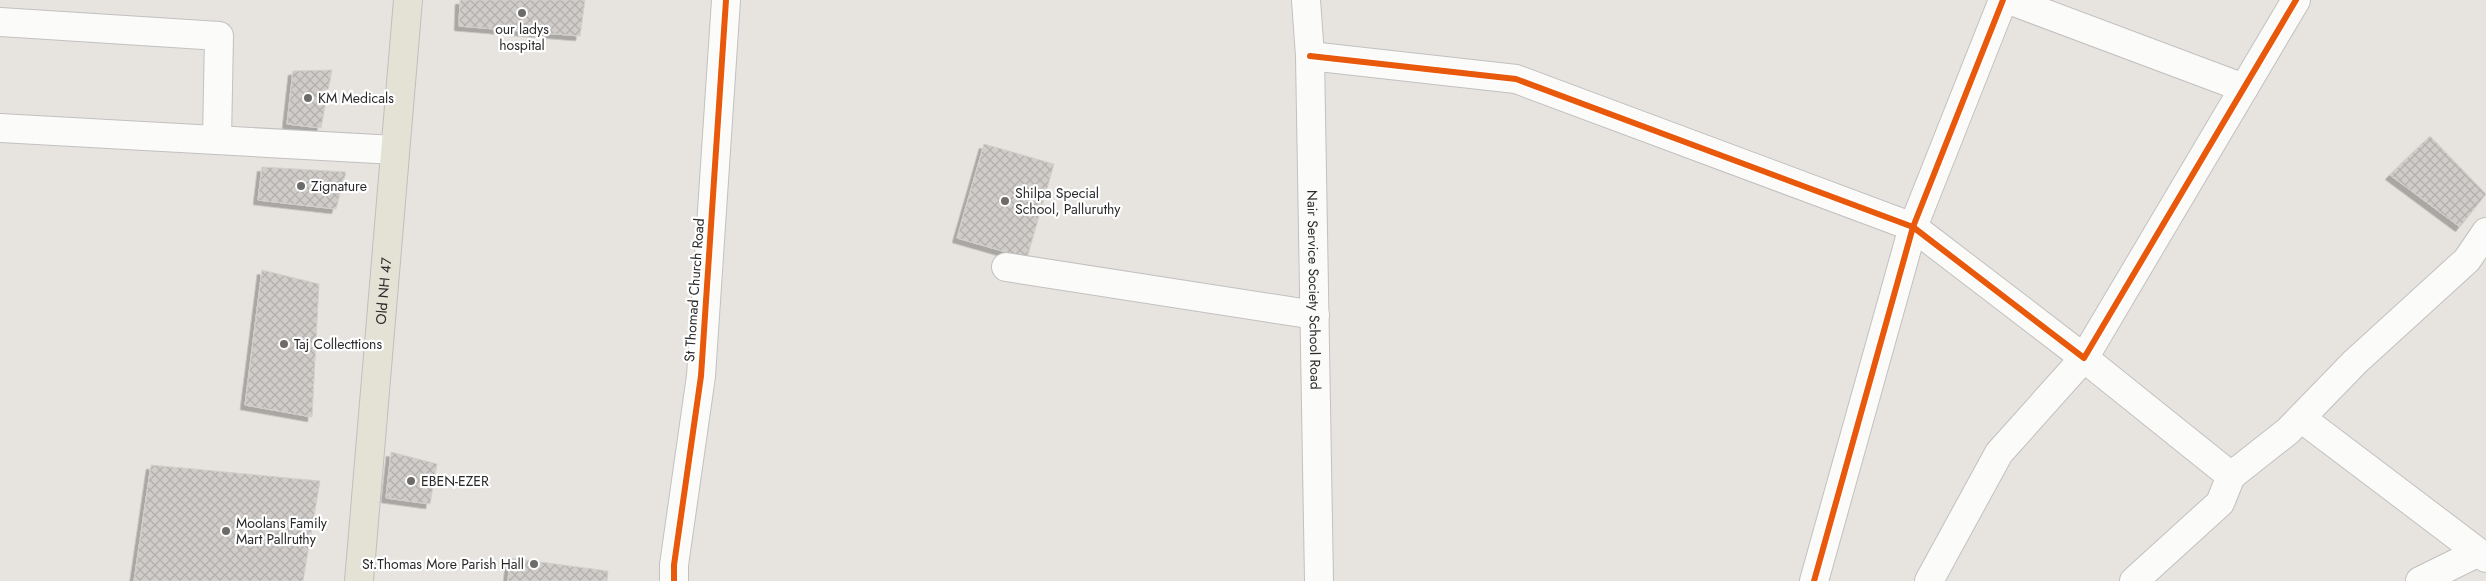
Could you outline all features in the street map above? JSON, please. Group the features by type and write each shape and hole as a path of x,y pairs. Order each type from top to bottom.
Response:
{"main road":[{"name":"Old NH 47","path":"360,581 408,0"}],"street":[{"name":"St Thomad Church Road","path":"674,581 674,565 700,376 726,0"},
{"name":"Nair Service Society School Road","path":"1306,0 1310,56 1318,581"},
{"path":"1814,581 1913,227 2003,0"},
{"path":"2009,0 2244,88"},
{"path":"1930,581 1999,453 2084,358 2296,0"},
{"path":"0,22 219,36 217,139"},
{"path":"1310,56 1516,79 1913,227 2084,358 2231,476"},
{"path":"0,128 395,150"},
{"path":"2134,581 2220,504 2231,476 2301,418 2355,362 2467,260 2486,232"},
{"path":"1006,267 1315,315"},
{"path":"2301,418 2482,556"},
{"path":"2420,581 2482,556"}],"building":[{"name":"our ladys hospital","path":"460,0 585,0 580,36 459,26"},
{"name":"KM Medicals","path":"332,70 321,128 287,124 293,71"},
{"path":"2430,136 2486,194 2460,227 2390,175"},
{"name":"Shilpa Special School, Palluruthy","path":"984,144 1054,164 1027,258 957,238"},
{"name":"Zignature","path":"262,167 346,172 336,209 258,200"},
{"name":"Taj Collecttions","path":"262,270 319,284 312,417 245,405"},
{"name":"EBEN-EZER","path":"391,452 437,464 430,504 386,498"},
{"name":"Moolans Family Mart Pallruthy","path":"151,465 320,481 303,581 134,581"},
{"name":"St.Thomas More Parish Hall","path":"510,558 608,571 607,581 508,581"}],"cycle path":[{"path":"674,581 674,565 701,376 726,0"},
{"path":"1310,56 1516,79 1913,227 2003,0"},
{"path":"1814,581 1913,227 2084,358 2296,0"}],"place":[{"name":"our ladys hospital","path":"522,13"},
{"name":"KM Medicals","path":"308,98"},
{"name":"Zignature","path":"301,186"},
{"name":"Shilpa Special School, Palluruthy","path":"1005,201"},
{"name":"Taj Collecttions","path":"284,344"},
{"name":"EBEN-EZER","path":"411,481"},
{"name":"Moolans Family Mart Pallruthy","path":"226,531"},
{"name":"St.Thomas More Parish Hall","path":"534,564"}]}
